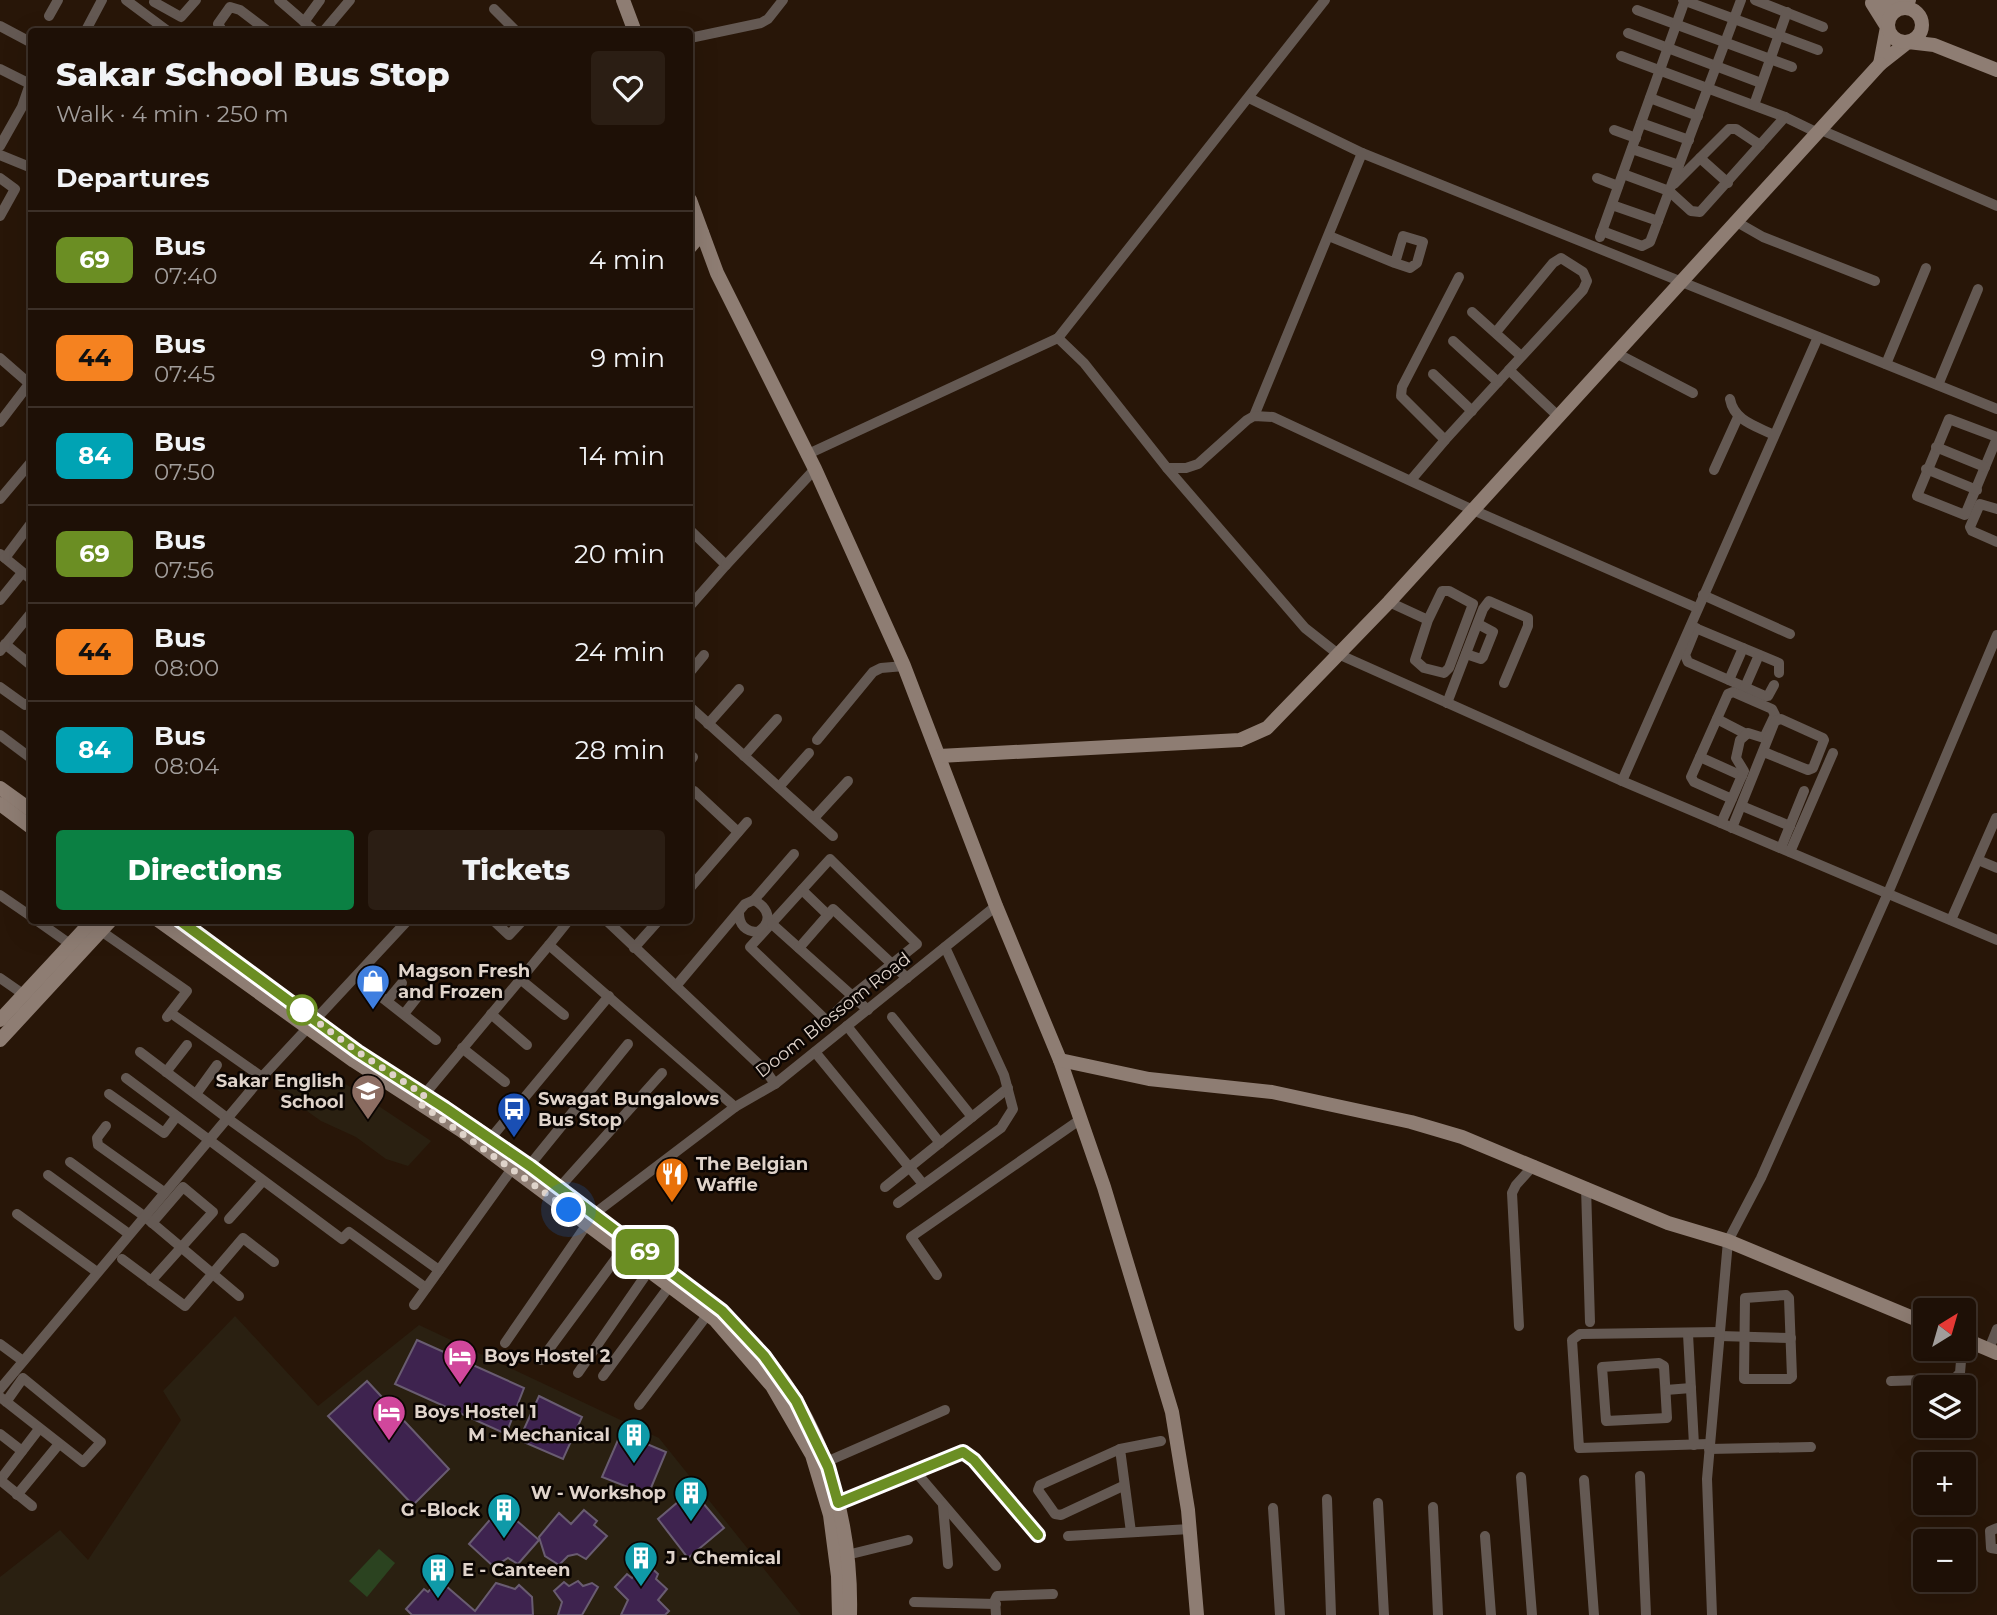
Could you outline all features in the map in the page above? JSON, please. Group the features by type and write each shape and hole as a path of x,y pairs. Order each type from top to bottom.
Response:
{"street":[{"path":"49,16 58,0"},
{"path":"87,28 102,0"},
{"path":"126,0 146,13 157,27"},
{"path":"146,13 154,1 181,18 195,0"},
{"path":"279,0 311,28"},
{"path":"304,22 320,0"},
{"path":"326,28 350,0"},
{"path":"623,0 634,28"},
{"path":"693,37 761,23 768,19 783,0"},
{"path":"807,455 1058,338 1325,0"},
{"path":"1597,246 1684,0 1818,50"},
{"path":"1602,231 1642,247 1650,242 1741,0"},
{"path":"1755,0 1823,27"},
{"path":"1869,1 1907,3 1921,13 1934,45"},
{"path":"1869,1 1897,40 1934,45 1997,70"},
{"path":"1880,64 1894,12 1907,3"},
{"path":"220,28 218,20 230,7 240,10 265,28"},
{"path":"494,9 513,28"},
{"path":"1637,10 1792,66"},
{"path":"1754,105 1787,12"},
{"path":"939,756 1240,740 1267,728 1390,601 1880,64 1918,36 1921,13"},
{"path":"0,26 28,41"},
{"path":"1628,33 1761,83"},
{"path":"1621,56 1785,117 1997,206"},
{"path":"0,69 28,83"},
{"path":"0,146 28,92"},
{"path":"1249,97 1362,153 1938,385 1995,404"},
{"path":"1650,98 1698,116"},
{"path":"1623,174 1670,189 1690,211 1697,213 1707,206 1785,117"},
{"path":"1641,123 1689,140"},
{"path":"1670,189 1729,130 1735,129 1760,145"},
{"path":"1614,130 1634,144 1679,165"},
{"path":"1167,468 1186,468 1198,464 1254,416 1362,153"},
{"path":"0,155 28,166"},
{"path":"1700,158 1728,183"},
{"path":"0,178 15,189 0,216"},
{"path":"1597,178 1618,186"},
{"path":"1612,205 1658,221"},
{"path":"693,208 717,273 815,469 904,666 996,906 1060,1060 1108,1201 1172,1412 1190,1529 1197,1615"},
{"path":"1735,221 1763,237 1875,281"},
{"path":"693,244 702,233"},
{"path":"1329,236 1395,264"},
{"path":"1411,480 1583,290 1587,281 1583,272 1561,258 1553,262 1496,332"},
{"path":"1886,364 1926,268"},
{"path":"1445,440 1401,396 1402,387 1459,277"},
{"path":"1938,385 1978,289"},
{"path":"1472,312 1521,356"},
{"path":"1774,685 1768,696 1765,696 1688,662 1685,655 1697,608 1818,337"},
{"path":"1058,338 1084,363 1167,468 1305,628 1338,654 1622,781 1997,940"},
{"path":"1453,341 1498,382"},
{"path":"1616,353 1693,393"},
{"path":"0,358 28,383"},
{"path":"1650,371 1655,359"},
{"path":"1509,370 1559,417"},
{"path":"1433,374 1472,411"},
{"path":"0,422 28,387"},
{"path":"1730,399 1732,410 1738,417 1774,435"},
{"path":"0,403 9,410"},
{"path":"1254,416 1273,417 1473,510 1697,608"},
{"path":"1714,470 1738,417"},
{"path":"1949,419 1997,437 1967,513 1963,516 1919,498 1916,493 1936,447 1949,419"},
{"path":"1936,447 1985,467"},
{"path":"0,499 28,466"},
{"path":"693,603 815,469"},
{"path":"1926,469 1976,490"},
{"path":"1996,507 1980,504 1970,527 1972,531 1997,542"},
{"path":"28,527 2,556 28,577"},
{"path":"693,533 726,565"},
{"path":"0,600 22,573"},
{"path":"1442,591 1449,591 1473,604 1450,668 1444,673 1424,668 1415,660 1428,620 1442,591"},
{"path":"1703,595 1790,634"},
{"path":"1390,601 1428,620"},
{"path":"1447,703 1489,601 1528,618 1528,626 1504,683"},
{"path":"28,616 3,647 28,663"},
{"path":"1466,654 1481,659 1483,657 1493,632 1478,624"},
{"path":"1693,627 1779,663 1779,673"},
{"path":"1622,781 1693,627"},
{"path":"1712,1615 1707,1479 1728,1241 1761,1178 1888,893 1997,635"},
{"path":"1729,680 1742,648"},
{"path":"693,668 704,655"},
{"path":"1745,687 1759,655"},
{"path":"817,740 873,672 881,668 904,666"},
{"path":"0,687 18,703 28,703"},
{"path":"708,724 739,689"},
{"path":"1717,719 1746,734 1766,737 1775,715 1772,709 1730,692 1717,719 1700,757 1692,780 1732,799"},
{"path":"693,710 833,836"},
{"path":"744,756 777,719"},
{"path":"1732,828 1742,806 1764,752 1778,719 1824,740 1811,770 1764,752"},
{"path":"1721,823 1744,771 1736,754 1746,734"},
{"path":"0,735 28,756"},
{"path":"779,787 809,753"},
{"path":"1785,850 1833,753"},
{"path":"1700,757 1742,776"},
{"path":"814,818 848,781"},
{"path":"0,788 28,808"},
{"path":"694,791 738,832"},
{"path":"1785,850 1790,826 1804,792"},
{"path":"0,804 28,825"},
{"path":"1742,806 1790,826"},
{"path":"1951,920 1997,817"},
{"path":"693,884 747,822"},
{"path":"676,986 745,904 754,900 793,854"},
{"path":"831,859 917,944 852,996 827,1021 750,947 772,924 831,859"},
{"path":"1978,860 1997,868"},
{"path":"802,890 828,915"},
{"path":"0,895 28,914"},
{"path":"739,913 740,923 747,930 758,932 763,929 767,925 768,914 762,905 754,900"},
{"name":"Doom Blossom Road","path":"505,1343 591,1219 735,1107 775,1084 996,906"},
{"path":"799,947 833,909 907,978"},
{"path":"42,924 70,944"},
{"path":"0,1020 70,944 102,924"},
{"path":"102,924 187,990 171,1016 262,1077"},
{"path":"0,1040 102,924"},
{"path":"164,924 358,1052 520,1165 715,1315 782,1379 803,1413 838,1503 847,1555 850,1615"},
{"path":"184,924 312,1024"},
{"path":"148,1219 164,1192 262,1077 404,924"},
{"path":"497,924 509,935 519,924"},
{"path":"422,1099 566,924"},
{"path":"610,924 766,1071 775,1084"},
{"path":"634,947 655,924"},
{"path":"772,924 867,1010"},
{"path":"549,945 735,1107"},
{"path":"898,1203 1001,1128 1013,1109 1008,1088 945,947"},
{"path":"356,977 436,1040"},
{"path":"0,978 23,994"},
{"path":"520,979 564,1015"},
{"path":"387,1001 402,984"},
{"path":"404,1014 419,995"},
{"path":"490,1139 609,996"},
{"path":"491,1014 527,1045"},
{"path":"892,1017 972,1117"},
{"path":"847,1026 940,1143"},
{"path":"414,1305 520,1165 628,1044"},
{"path":"166,1072 187,1045"},
{"path":"462,1048 505,1082"},
{"path":"140,1052 439,1270"},
{"path":"815,1052 923,1184"},
{"path":"1060,1060 1149,1079 1272,1093 1411,1122 1462,1137 1668,1223 1728,1241 1913,1318"},
{"path":"196,1094 217,1065"},
{"path":"559,1188 662,1073"},
{"path":"126,1079 342,1239 349,1231 426,1288"},
{"path":"885,1187 1008,1088"},
{"path":"109,1094 164,1133 176,1117"},
{"path":"422,1099 490,1139 520,1165 559,1188 622,1249 715,1315"},
{"path":"937,1275 911,1237 1081,1119"},
{"path":"106,1126 97,1138 98,1145 164,1192"},
{"path":"71,1163 148,1219 239,1296"},
{"path":"1519,1326 1512,1193 1534,1165"},
{"path":"48,1175 129,1234"},
{"path":"229,1219 262,1182"},
{"path":"0,1389 129,1234 183,1187 213,1212 151,1281"},
{"path":"1586,1187 1590,1322"},
{"path":"17,1214 97,1272"},
{"path":"122,1259 185,1306 243,1238 274,1262"},
{"path":"541,1360 622,1249"},
{"path":"578,1373 650,1269"},
{"path":"603,1376 671,1284"},
{"path":"1786,1295 1789,1298 1791,1378 1746,1380 1743,1376 1744,1337 1745,1298 1786,1295"},
{"path":"639,1405 715,1315"},
{"path":"1976,1345 1993,1351 1997,1329"},
{"path":"1688,1334 1694,1445"},
{"path":"1791,1338 1720,1334 1580,1335 1572,1340 1579,1448 1694,1445 1811,1447"},
{"path":"0,1344 23,1361"},
{"path":"1891,1381 1954,1379 1959,1373 1960,1362"},
{"path":"1662,1363 1666,1390 1668,1415 1665,1420 1606,1421 1602,1367 1662,1363"},
{"path":"23,1378 101,1442 83,1462 3,1399 23,1378"},
{"path":"1666,1390 1691,1388"},
{"path":"824,1466 945,1410"},
{"path":"32,1506 0,1480 39,1429"},
{"path":"0,1434 22,1451"},
{"path":"1123,1486 1061,1515 1055,1514 1038,1490 1040,1485 1120,1449 1161,1441"},
{"path":"17,1494 59,1444"},
{"path":"1120,1449 1131,1532"},
{"path":"838,1503 958,1453 968,1454 1038,1535"},
{"path":"824,1466 835,1550 839,1615"},
{"path":"915,1471 996,1566"},
{"path":"1640,1476 1646,1615"},
{"path":"1521,1477 1532,1615"},
{"path":"1584,1480 1594,1615"},
{"path":"1327,1499 1331,1615"},
{"path":"1378,1503 1384,1615"},
{"path":"943,1504 948,1564"},
{"path":"1433,1507 1438,1615"},
{"path":"1273,1508 1280,1615"},
{"path":"1997,1528 1990,1531 1991,1548 1997,1549"},
{"path":"1069,1536 1190,1529"},
{"path":"1485,1536 1490,1615"},
{"path":"847,1555 908,1540"},
{"path":"914,1602 996,1610 995,1600 1000,1595 1053,1594"}],"shaded area":[{"path":"329,1073 431,1141 408,1166 386,1159 356,1137 321,1121 276,1089 293,1074 319,1088"},
{"path":"235,1316 318,1406 419,1325 659,1438 801,1615 0,1615 0,1577 60,1530 88,1560 181,1420 163,1391"}],"green space":[{"path":"379,1549 395,1563 367,1597 349,1581"}],"building":[{"name":"Boys Hostel 2","path":"417,1340 524,1388 506,1434 395,1384"},
{"name":"Boys Hostel 1","path":"367,1381 449,1469 413,1505 328,1416"},
{"path":"539,1396 582,1417 563,1459 519,1440"},
{"name":"M - Mechanical","path":"621,1433 666,1452 648,1495 602,1477"},
{"name":"W - Workshop","path":"692,1490 724,1528 688,1558 658,1519"},
{"name":"G -Block","path":"501,1507 539,1540 518,1564 508,1558 494,1567 469,1544"},
{"path":"584,1510 597,1521 594,1525 607,1536 586,1559 577,1554 568,1556 559,1565 545,1556 539,1537 559,1513 571,1524"},
{"name":"J - Chemical","path":"644,1561 658,1574 656,1579 667,1589 658,1600 669,1611 665,1615 621,1615 628,1600 615,1587 627,1574 632,1578"},
{"path":"439,1580 475,1611 496,1583 515,1589 519,1585 532,1597 533,1615 412,1615 406,1609 424,1589 428,1592"},
{"path":"578,1581 583,1586 592,1583 598,1587 582,1615 558,1615 562,1602 554,1591 564,1582 569,1586"}],"bus line":[{"name":"69","path":"184,924 358,1052 530,1166 722,1311 764,1356 796,1401 828,1467 838,1503 963,1452 974,1460 1038,1535"}],"place":[{"name":"Magson Fresh and Frozen","path":"373,1011"},
{"name":"Sakar English School","path":"368,1121"},
{"name":"Swagat Bungalows Bus Stop","path":"514,1139"},
{"name":"The Belgian Waffle","path":"672,1204"},
{"name":"Boys Hostel 2","path":"460,1386"},
{"name":"Boys Hostel 1","path":"389,1442"},
{"name":"M - Mechanical","path":"634,1465"},
{"name":"W - Workshop","path":"691,1523"},
{"name":"G -Block","path":"504,1540"},
{"name":"J - Chemical","path":"641,1588"},
{"name":"E - Canteen","path":"438,1600"}],"route":[{"path":"302,1010 296,1006 358,1052 424,1095 419,1103 462,1131 569,1210"}]}
